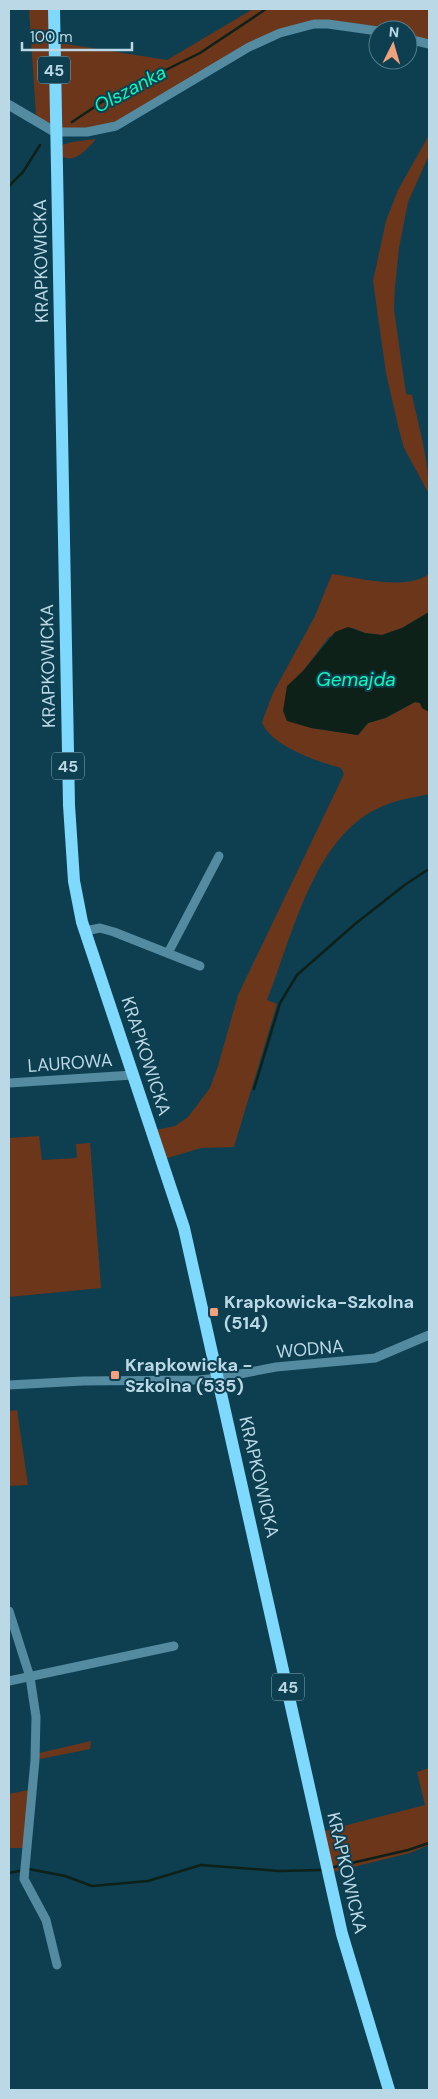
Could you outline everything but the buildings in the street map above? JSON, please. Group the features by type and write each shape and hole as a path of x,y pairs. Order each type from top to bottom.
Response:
{"main road":[{"name":"KRAPKOWICKA","path":"54,9 69,805 74,881 85,931 184,1228 342,1934 389,2090"}],"street":[{"path":"9,105 55,132 87,132 116,126 249,47 280,33 314,24 368,30"},
{"path":"168,953 219,856"},
{"path":"85,931 100,928 200,966"},
{"name":"LAUROWA","path":"9,1083 133,1075"},
{"name":"WODNA","path":"9,1385 219,1378 276,1367 375,1358 429,1335"},
{"path":"9,1611 30,1677 36,1717 35,1760 24,1878 46,1920 57,1965"},
{"path":"9,1682 174,1646"}],"shaded area":[{"path":"29,9 54,9 54,42 167,60 253,9 429,9 429,44 418,41 418,20 368,20 368,28 338,24 280,33 116,126 55,132 36,116"},
{"path":"429,135 429,155 408,202 399,248 394,310 406,394 412,395 425,457 429,494 404,448 399,430 386,373 373,281 386,221 398,190"},
{"path":"96,139 85,151 75,157 65,158 60,155 62,145"},
{"path":"332,574 395,583 408,582 429,574 429,612 402,628 382,635 365,633 353,628 329,637 297,676 311,728 358,735 368,723 386,718 415,702 420,703 429,712 429,794 393,802 363,817 342,837 324,861 297,917 267,1000 277,1004 234,1147 201,1148 161,1160 151,1131 175,1126 188,1117 210,1088 238,995 344,774 341,768 320,762 285,746 267,731 262,722 273,693 315,616"},
{"path":"39,1136 42,1160 77,1158 76,1144 90,1143 101,1288 9,1297 9,1138"},
{"path":"17,1410 28,1485 9,1486 9,1411"},
{"path":"91,1741 90,1749 35,1760 35,1754"},
{"path":"429,1768 429,1845 410,1853 329,1873 320,1832 425,1805 417,1772"},
{"path":"33,1789 28,1848 9,1848 9,1794"}],"water":[{"name":"Gemajda","path":"429,612 429,712 422,708 420,703 415,702 385,718 368,723 358,735 311,728 287,721 283,711 287,686 303,671 335,632 348,627 365,633 382,635 402,628"}],"waterway":[{"name":"Olszanka","path":"72,122 105,100 200,53 266,9"},
{"name":"Olszanka","path":"9,186 23,172 40,145"},
{"path":"254,1089 280,1003 297,975 355,924 406,884 429,869"},
{"path":"330,1868 408,1850 429,1843"},
{"path":"29,1869 65,1876 92,1886 148,1881 201,1865 279,1871 322,1870"},
{"path":"9,1873 19,1871"}],"place":[{"name":"Krapkowicka-Szkolna (514)","path":"214,1312"},
{"name":"Krapkowicka - Szkolna (535)","path":"115,1375"}]}
